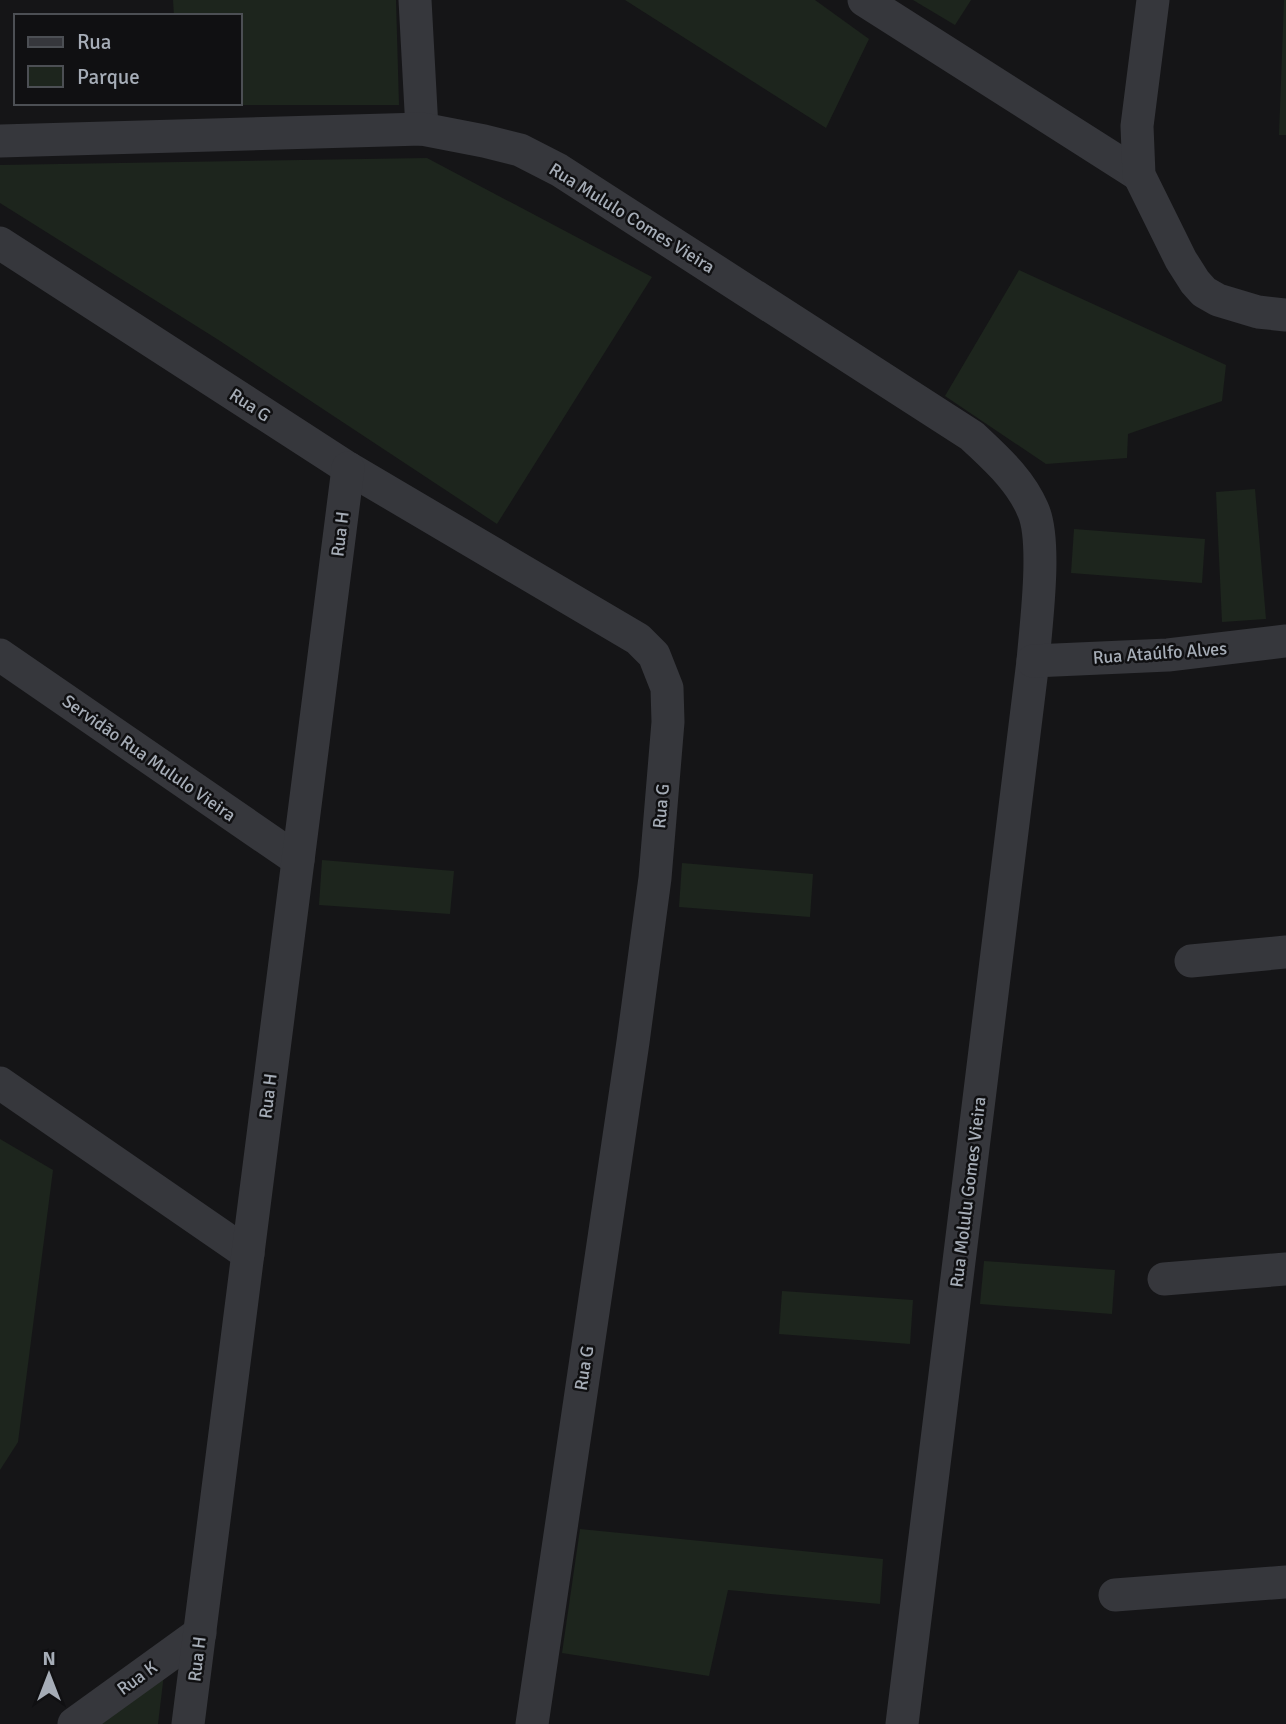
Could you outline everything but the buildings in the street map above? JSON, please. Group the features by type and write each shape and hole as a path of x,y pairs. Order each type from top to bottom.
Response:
{"street":[{"path":"415,0 422,129"},
{"path":"864,0 1139,175"},
{"path":"1153,0 1137,127 1139,175 1195,282 1204,292 1218,300 1258,312 1286,315"},
{"name":"Rua Mululo Comes Vieira","path":"0,141 422,129 520,150 559,170 972,436 1011,473 1034,511 1040,552 1033,661"},
{"name":"Rua G","path":"0,243 348,468 638,639 654,655 667,688 668,722 653,892 532,1724"},
{"name":"Rua H","path":"188,1724 348,468"},
{"name":"Rua Ataúlfo Alves","path":"1033,661 1168,655 1286,641"},
{"name":"Servidão Rua Mululo Vieira","path":"0,655 298,860"},
{"name":"Rua Molulu Gomes Vieira","path":"902,1724 1033,661"},
{"path":"1191,961 1286,952"},
{"path":"0,1083 248,1254"},
{"path":"1164,1279 1286,1269"},
{"path":"1115,1595 1286,1582"},
{"name":"Rua K","path":"74,1724 200,1633"}],"green space":[{"path":"173,0 396,0 399,105 242,105 242,14 174,14"},
{"path":"625,0 815,0 869,39 826,128"},
{"path":"913,0 971,0 955,25"},
{"path":"1284,0 1286,135 1279,135"},
{"path":"427,158 652,277 497,524 217,339 0,203 0,165"},
{"path":"1019,270 1226,365 1222,401 1128,434 1127,458 1046,464 945,396"},
{"path":"1255,489 1266,619 1222,622 1216,492"},
{"path":"1074,529 1205,539 1202,583 1071,573"},
{"path":"322,860 454,871 450,914 319,905"},
{"path":"682,863 813,874 810,917 679,907"},
{"path":"0,1139 53,1170 18,1442 0,1470"},
{"path":"984,1261 1115,1270 1112,1314 980,1304"},
{"path":"782,1291 913,1300 910,1344 779,1334"},
{"path":"580,1529 883,1559 880,1604 728,1590 709,1676 562,1653"},
{"path":"164,1674 158,1724 96,1724"}]}
